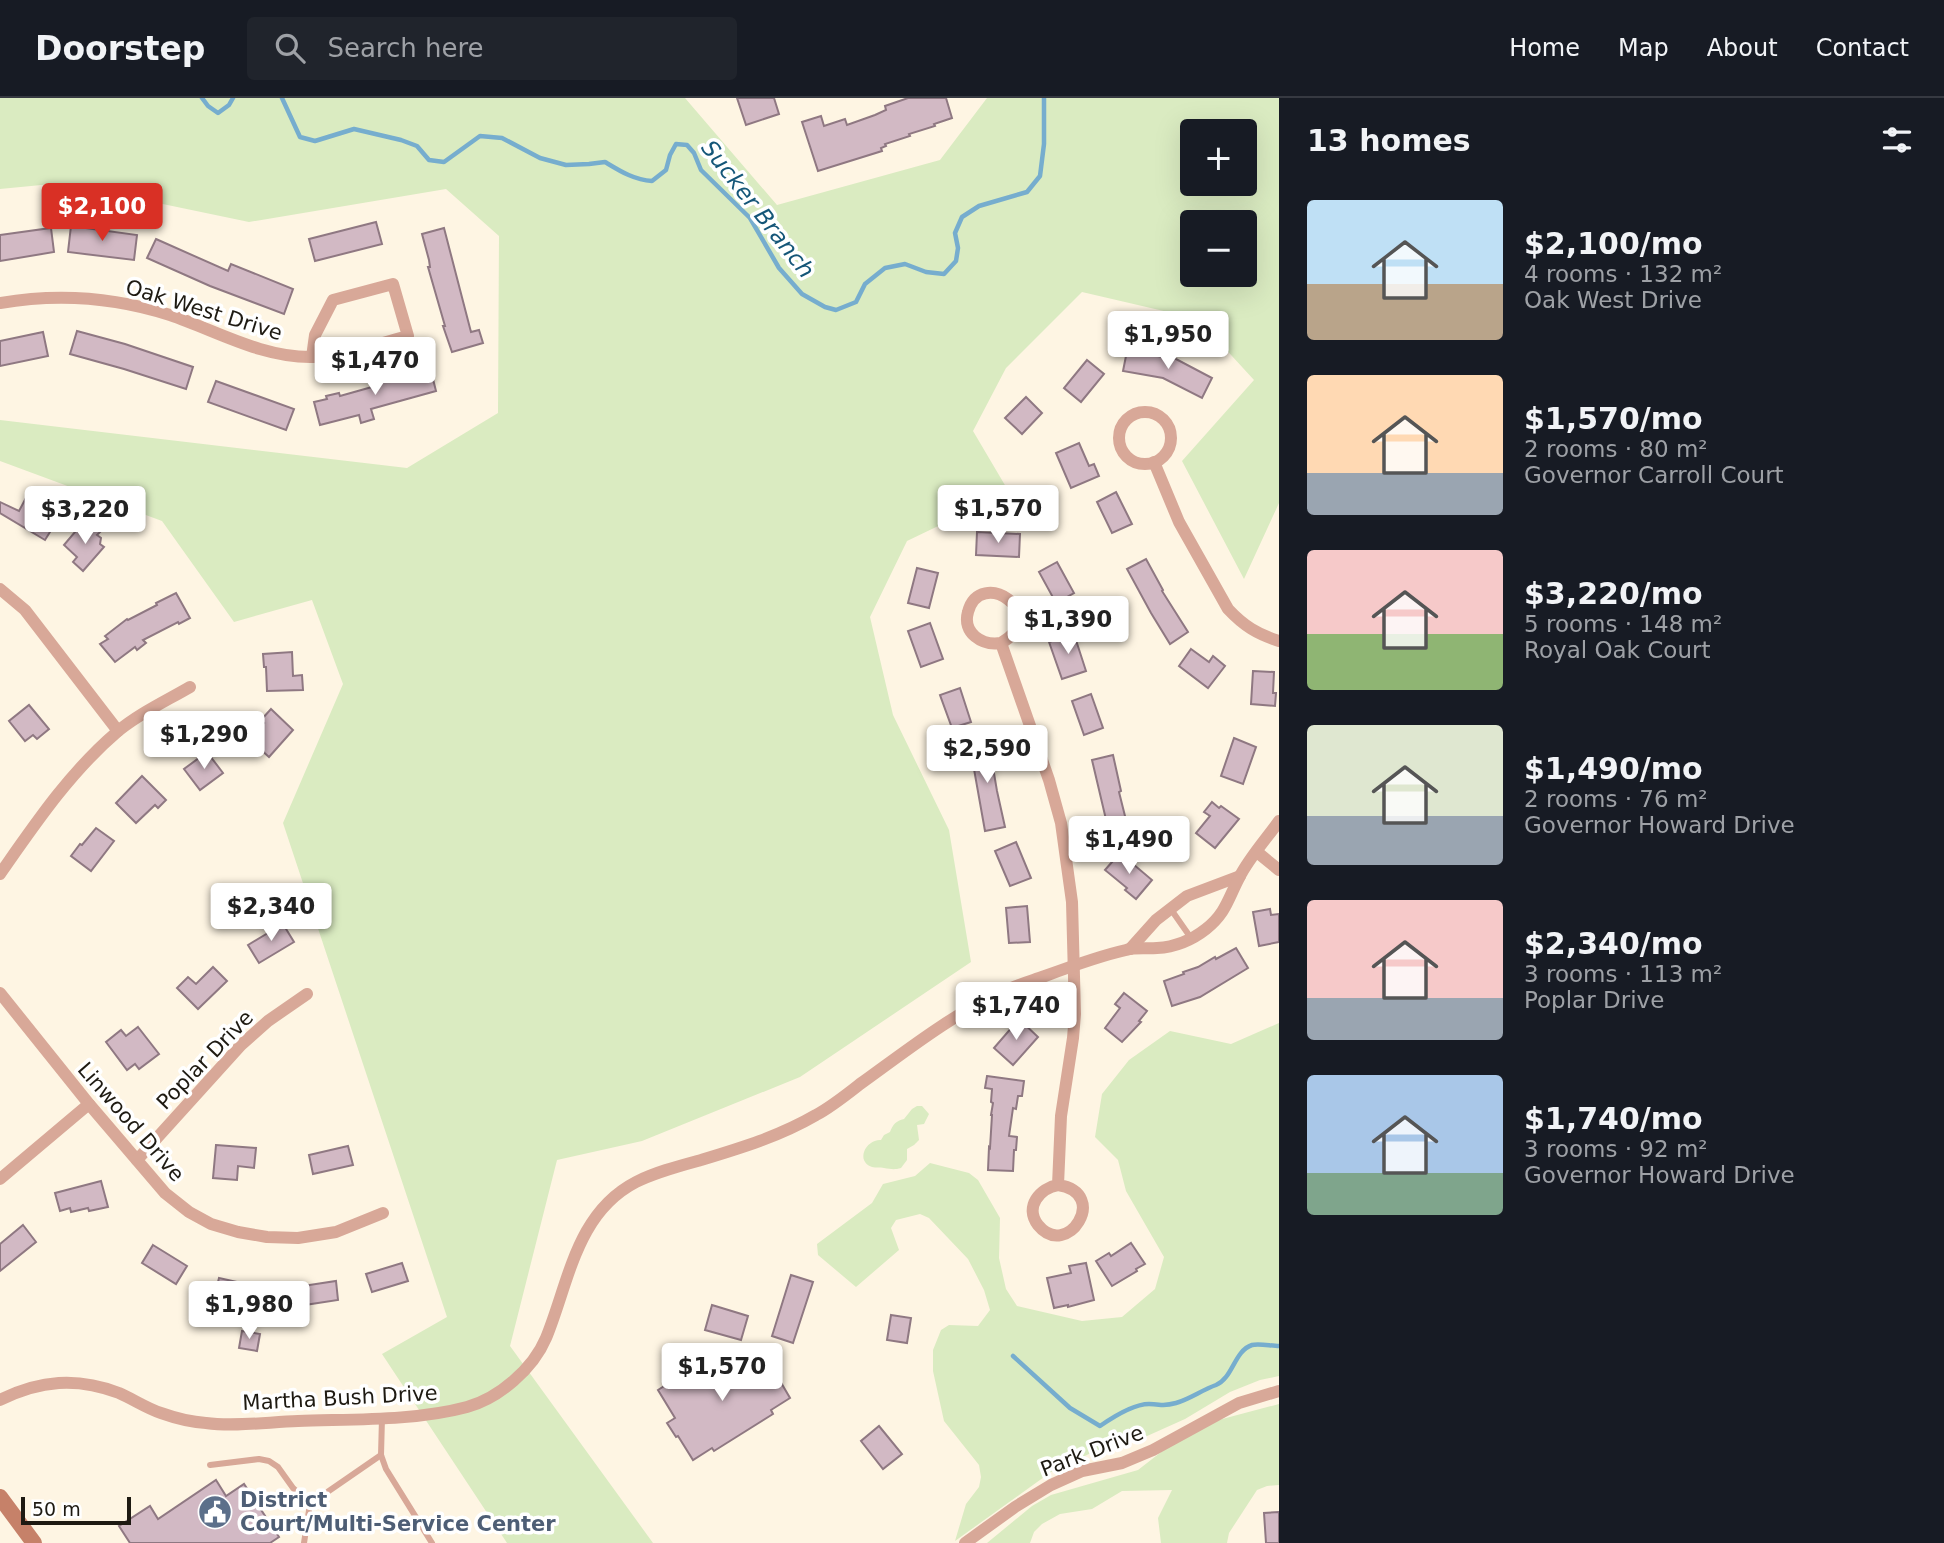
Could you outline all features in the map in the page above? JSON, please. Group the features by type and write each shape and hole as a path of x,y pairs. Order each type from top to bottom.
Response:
{"main road":[{"path":"0,1497 34,1543"}],"street":[{"name":"Oak West Drive","path":"0,303 62,296 110,301 171,315 265,351 312,357 334,356 408,336 393,284 332,300 315,335 312,357"},
{"path":"1137,413 1155,414 1168,425 1171,434 1169,450 1154,462 1146,464 1130,459 1120,443 1125,421 1137,413"},
{"path":"1154,462 1179,522 1228,610 1256,633 1279,641"},
{"path":"0,589 25,610 118,731"},
{"path":"985,594 1002,594 1016,606 1016,630 1002,643 978,640 967,624 972,602 985,594"},
{"path":"1002,643 1049,780 1060,823 1072,902 1075,1014 1062,1116 1058,1185"},
{"path":"0,874 69,780 118,731 190,687"},
{"path":"1130,948 1175,946 1208,927 1220,916 1240,876 1279,821"},
{"path":"1257,852 1279,870"},
{"path":"1130,948 1170,908 1193,893 1240,876"},
{"name":"Martha Bush Drive","path":"0,1400 40,1384 81,1382 120,1394 160,1413 208,1424 382,1418 448,1412 473,1406 498,1394 516,1378 545,1342 583,1234 597,1214 614,1197 634,1183 785,1131 819,1114 963,1013 1003,991 1130,948"},
{"name":"Linwood Drive","path":"0,993 165,1193 189,1212 211,1224 238,1232 298,1238 336,1232 383,1213"},
{"name":"Poplar Drive","path":"137,1160 241,1045 268,1021 307,994"},
{"path":"0,1179 89,1104"},
{"path":"1058,1185 1073,1190 1079,1196 1083,1210 1082,1218 1073,1230 1056,1235 1048,1233 1037,1223 1033,1207 1041,1192 1049,1186 1058,1185"},
{"name":"Park Drive","path":"965,1543 1051,1485 1082,1471 1122,1463 1153,1450 1239,1403 1279,1391"}],"lane":[{"path":"1170,908 1191,939"},
{"path":"382,1418 382,1455 386,1469 432,1543"},
{"path":"304,1543 310,1504 382,1455"},
{"path":"210,1465 269,1461 278,1466 293,1488 310,1504"}],"green space":[{"path":"0,98 685,98 777,205 940,160 987,98 1279,98 1279,503 1244,579 1182,461 1254,380 1198,319 1082,292 1006,368 973,431 1009,492 907,541 870,617 893,715 949,830 971,962 800,1077 642,1141 557,1160 510,1346 653,1543 507,1543 382,1354 447,1317 283,823 343,684 312,600 234,622 162,521 0,461 0,420 407,468 498,413 499,236 446,189 249,222 62,183 0,189"},
{"path":"1279,1023 1279,1376 1230,1392 1185,1419 1136,1441 1091,1453 1051,1472 955,1541 966,1504 979,1487 981,1477 979,1465 944,1421 933,1371 933,1350 941,1330 949,1325 978,1326 990,1310 984,1290 968,1259 929,1218 920,1214 896,1220 891,1228 899,1250 856,1287 818,1255 817,1244 872,1203 883,1184 915,1176 930,1163 969,1173 978,1180 1000,1218 999,1258 1006,1289 1017,1306 1082,1321 1122,1317 1155,1289 1164,1257 1126,1191 1118,1160 1095,1137 1102,1094 1129,1060 1170,1031 1231,1044"},
{"path":"917,1106 922,1106 929,1114 924,1124 917,1125 919,1140 907,1149 907,1160 901,1168 874,1167 867,1164 863,1156 867,1147 881,1140 895,1123 904,1119"},
{"path":"1279,1404 1279,1485 1257,1490 1229,1533 1227,1543 1161,1543 1158,1518 1172,1490 1122,1491 1092,1509 1060,1514 1042,1524 1034,1532 1030,1543 987,1543 1032,1506 1051,1495 1138,1470 1165,1449 1211,1422"}],"building":[{"path":"737,98 774,98 779,114 746,125"},
{"path":"908,98 946,98 952,118 885,144 886,146 881,148 882,151 818,171 802,122 821,116 824,126 845,119 847,125 875,115 886,110 885,106"},
{"path":"376,222 382,244 315,261 309,239"},
{"path":"71,226 137,235 134,260 68,252"},
{"path":"51,228 54,252 0,261 0,235"},
{"path":"444,228 471,332 479,330 483,343 452,352 428,267 429,260 422,234"},
{"path":"156,239 228,271 231,264 293,289 284,314 147,258"},
{"path":"77,331 193,367 186,389 70,354"},
{"path":"43,332 48,356 0,366 0,341"},
{"path":"1127,351 1176,359 1212,378 1202,398 1163,378 1123,371"},
{"path":"1087,360 1104,374 1081,402 1064,388"},
{"path":"430,367 436,391 371,409 374,419 361,423 359,415 320,425 314,402 327,399 326,396 339,393 340,396 379,385 378,382"},
{"path":"216,381 294,409 286,430 208,402"},
{"path":"1026,397 1042,413 1022,434 1005,418"},
{"path":"1079,443 1089,466 1094,464 1099,476 1071,488 1056,453"},
{"path":"1116,492 1132,524 1112,533 1097,502"},
{"path":"27,496 60,516 45,540 0,513 0,502 19,511"},
{"path":"90,523 100,532 97,535 104,547 83,571 73,562 77,557 64,545 80,526 84,529"},
{"path":"977,532 1020,534 1019,557 976,555"},
{"path":"1146,559 1188,632 1170,644 1127,569"},
{"path":"1057,562 1074,593 1056,603 1039,572"},
{"path":"917,568 938,573 929,608 908,603"},
{"path":"176,593 190,618 143,640 146,643 137,650 135,647 115,662 100,644 108,639 105,636 127,619"},
{"path":"930,623 943,659 921,667 908,631"},
{"path":"1074,634 1086,671 1062,679 1049,642"},
{"path":"1191,649 1209,662 1213,656 1225,666 1208,688 1179,666"},
{"path":"292,652 293,676 302,675 303,690 267,691 263,654"},
{"path":"1253,671 1274,672 1275,706 1251,704"},
{"path":"960,688 971,722 952,728 940,695"},
{"path":"1091,694 1103,728 1084,735 1072,701"},
{"path":"29,705 49,729 37,739 33,735 25,741 9,721"},
{"path":"271,709 293,730 269,757 249,739 264,723 261,720"},
{"path":"988,738 1005,827 985,831 969,741"},
{"path":"1234,738 1256,747 1243,784 1221,776"},
{"path":"207,752 223,773 200,790 184,769"},
{"path":"1113,755 1131,840 1112,845 1092,760"},
{"path":"142,776 166,800 158,808 155,805 136,823 116,803"},
{"path":"1212,802 1239,819 1215,848 1196,833 1210,816 1204,812"},
{"path":"96,828 114,841 91,871 71,856"},
{"path":"1016,842 1031,878 1010,886 995,851"},
{"path":"1120,853 1152,880 1136,899 1105,870"},
{"path":"1027,906 1030,942 1009,943 1006,908"},
{"path":"1270,909 1271,915 1279,914 1279,942 1259,946 1253,912"},
{"path":"283,924 294,942 259,963 248,945"},
{"path":"1236,948 1248,968 1200,997 1172,1006 1164,981"},
{"path":"213,967 227,981 198,1009 177,988 188,977 196,984"},
{"path":"1124,993 1147,1011 1139,1021 1141,1022 1122,1042 1105,1028 1120,1008 1115,1004"},
{"path":"1019,1019 1038,1037 1013,1065 994,1048"},
{"path":"138,1027 159,1054 139,1069 135,1064 127,1070 106,1042 121,1030 126,1036"},
{"path":"987,1076 1024,1081 1022,1096 1018,1096 1016,1109 1013,1108 1009,1136 1017,1137 1013,1171 988,1170 993,1103 992,1089 985,1088"},
{"path":"216,1145 256,1148 254,1168 238,1166 237,1180 213,1178"},
{"path":"348,1146 353,1165 313,1174 309,1155"},
{"path":"101,1181 108,1207 89,1211 88,1208 71,1212 70,1208 60,1211 55,1193"},
{"path":"23,1225 36,1242 0,1271 0,1244"},
{"path":"1131,1243 1145,1264 1112,1286 1096,1261 1109,1253 1111,1256"},
{"path":"153,1245 187,1266 176,1284 142,1263"},
{"path":"402,1263 408,1281 372,1292 366,1274"},
{"path":"1086,1263 1094,1300 1054,1308 1047,1278 1071,1273 1069,1266"},
{"path":"791,1275 813,1282 793,1343 772,1336"},
{"path":"219,1278 259,1287 254,1307 214,1298"},
{"path":"336,1281 338,1300 298,1306 296,1287"},
{"path":"712,1305 748,1316 741,1340 705,1330"},
{"path":"891,1315 911,1318 907,1343 887,1340"},
{"path":"242,1331 260,1334 257,1351 239,1348"},
{"path":"762,1350 790,1398 771,1410 773,1414 714,1451 712,1448 693,1460 667,1423 675,1418 658,1390 688,1371 691,1376 706,1366 729,1370"},
{"path":"879,1426 902,1454 883,1469 861,1441"},
{"name":"District Court/Multi-Service Center","path":"216,1480 226,1496 244,1484 279,1537 270,1543 130,1543 119,1526 150,1506 158,1519"},
{"path":"1279,1512 1279,1543 1266,1543 1264,1513"}],"waterway":[{"name":"Sucker Branch","path":"202,98 218,113 229,105 233,98"},
{"name":"Sucker Branch","path":"282,98 300,137 315,141 354,129 401,140 417,146 429,160 444,162 480,136 502,138 540,158 566,165 605,162 633,177 652,181 666,170 676,144 687,145 694,153 701,170 750,218 779,268 802,294 836,310 856,302 865,284 885,268 905,264 926,272 944,274 956,261 958,248 955,233 962,217 979,206 1027,192 1040,176 1044,144 1044,98"},
{"path":"1013,1356 1070,1408 1100,1426 1136,1406 1176,1403 1222,1382 1241,1353 1252,1345 1279,1346"}],"place":[{"name":"District Court/Multi-Service Center","path":"215,1512"}]}
